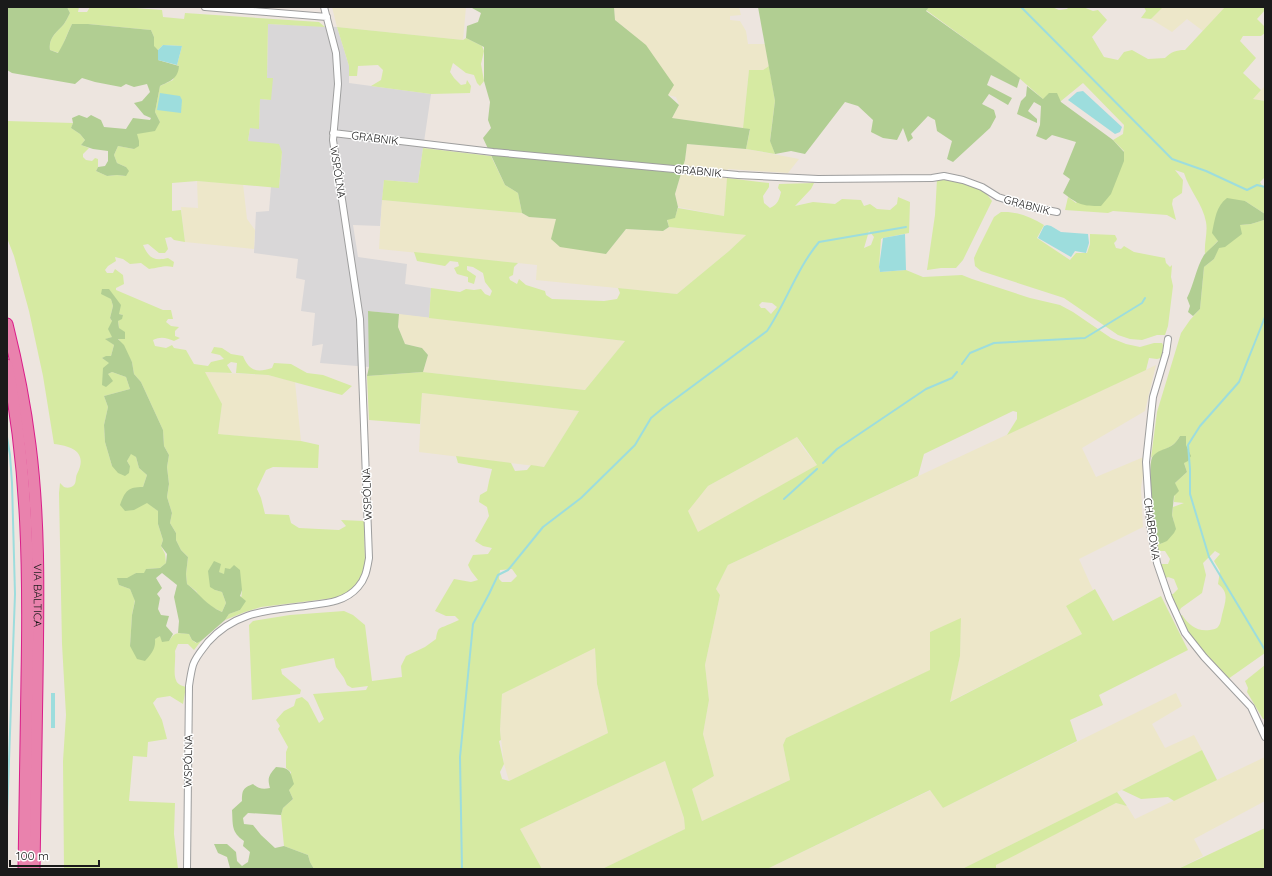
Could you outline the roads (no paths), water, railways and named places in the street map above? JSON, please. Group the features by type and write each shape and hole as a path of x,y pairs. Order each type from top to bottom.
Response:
{"highway":[{"name":"VIA BALTICA","path":"7,324 16,358 26,412 34,483 38,609 34,869"},
{"name":"VIA BALTICA","path":"7,366 21,447 27,538 28,639 24,869"}],"street":[{"path":"205,7 327,18"},
{"name":"WSPÓLNA","path":"187,869 189,686 193,664 201,651 214,637 224,628 241,618 258,613 334,602 349,595 359,586 366,574 369,558 360,319 333,140 338,68 336,53 324,7"},
{"name":"GRABNIK","path":"333,134 493,152 738,175 818,179 932,178 944,176 963,180 982,187 998,197 1026,206 1057,212"},
{"name":"CHABROWA","path":"1168,338 1166,352 1153,398 1146,462 1150,525 1157,563 1169,598 1185,633 1204,657 1251,707 1265,737"}],"water":[{"path":"163,45 182,46 177,65 158,60 158,50"},
{"path":"1083,91 1122,127 1120,132 1115,134 1068,100 1077,92"},
{"path":"160,93 180,96 182,100 181,113 157,110"},
{"path":"1047,225 1061,232 1088,234 1089,243 1086,253 1075,251 1071,257 1038,238 1044,226"},
{"path":"905,234 906,270 880,272 879,267 883,238"},
{"path":"51,693 55,693 55,728 51,728"}],"waterway":[{"path":"1021,7 1172,159 1206,171 1247,190 1257,185 1265,187"},
{"path":"462,869 460,757 473,624 498,575 508,570 543,527 581,498 635,445 651,418 767,331 804,263 819,242 906,227"},
{"path":"962,364 970,353 994,343 1085,338 1142,303 1145,298"},
{"path":"1265,317 1239,382 1200,426 1188,445 1190,494 1209,557 1265,650"},
{"path":"823,463 837,449 926,389 952,378 957,372"},
{"path":"7,437 12,483 15,594 7,816"},
{"path":"784,499 817,469"}]}
